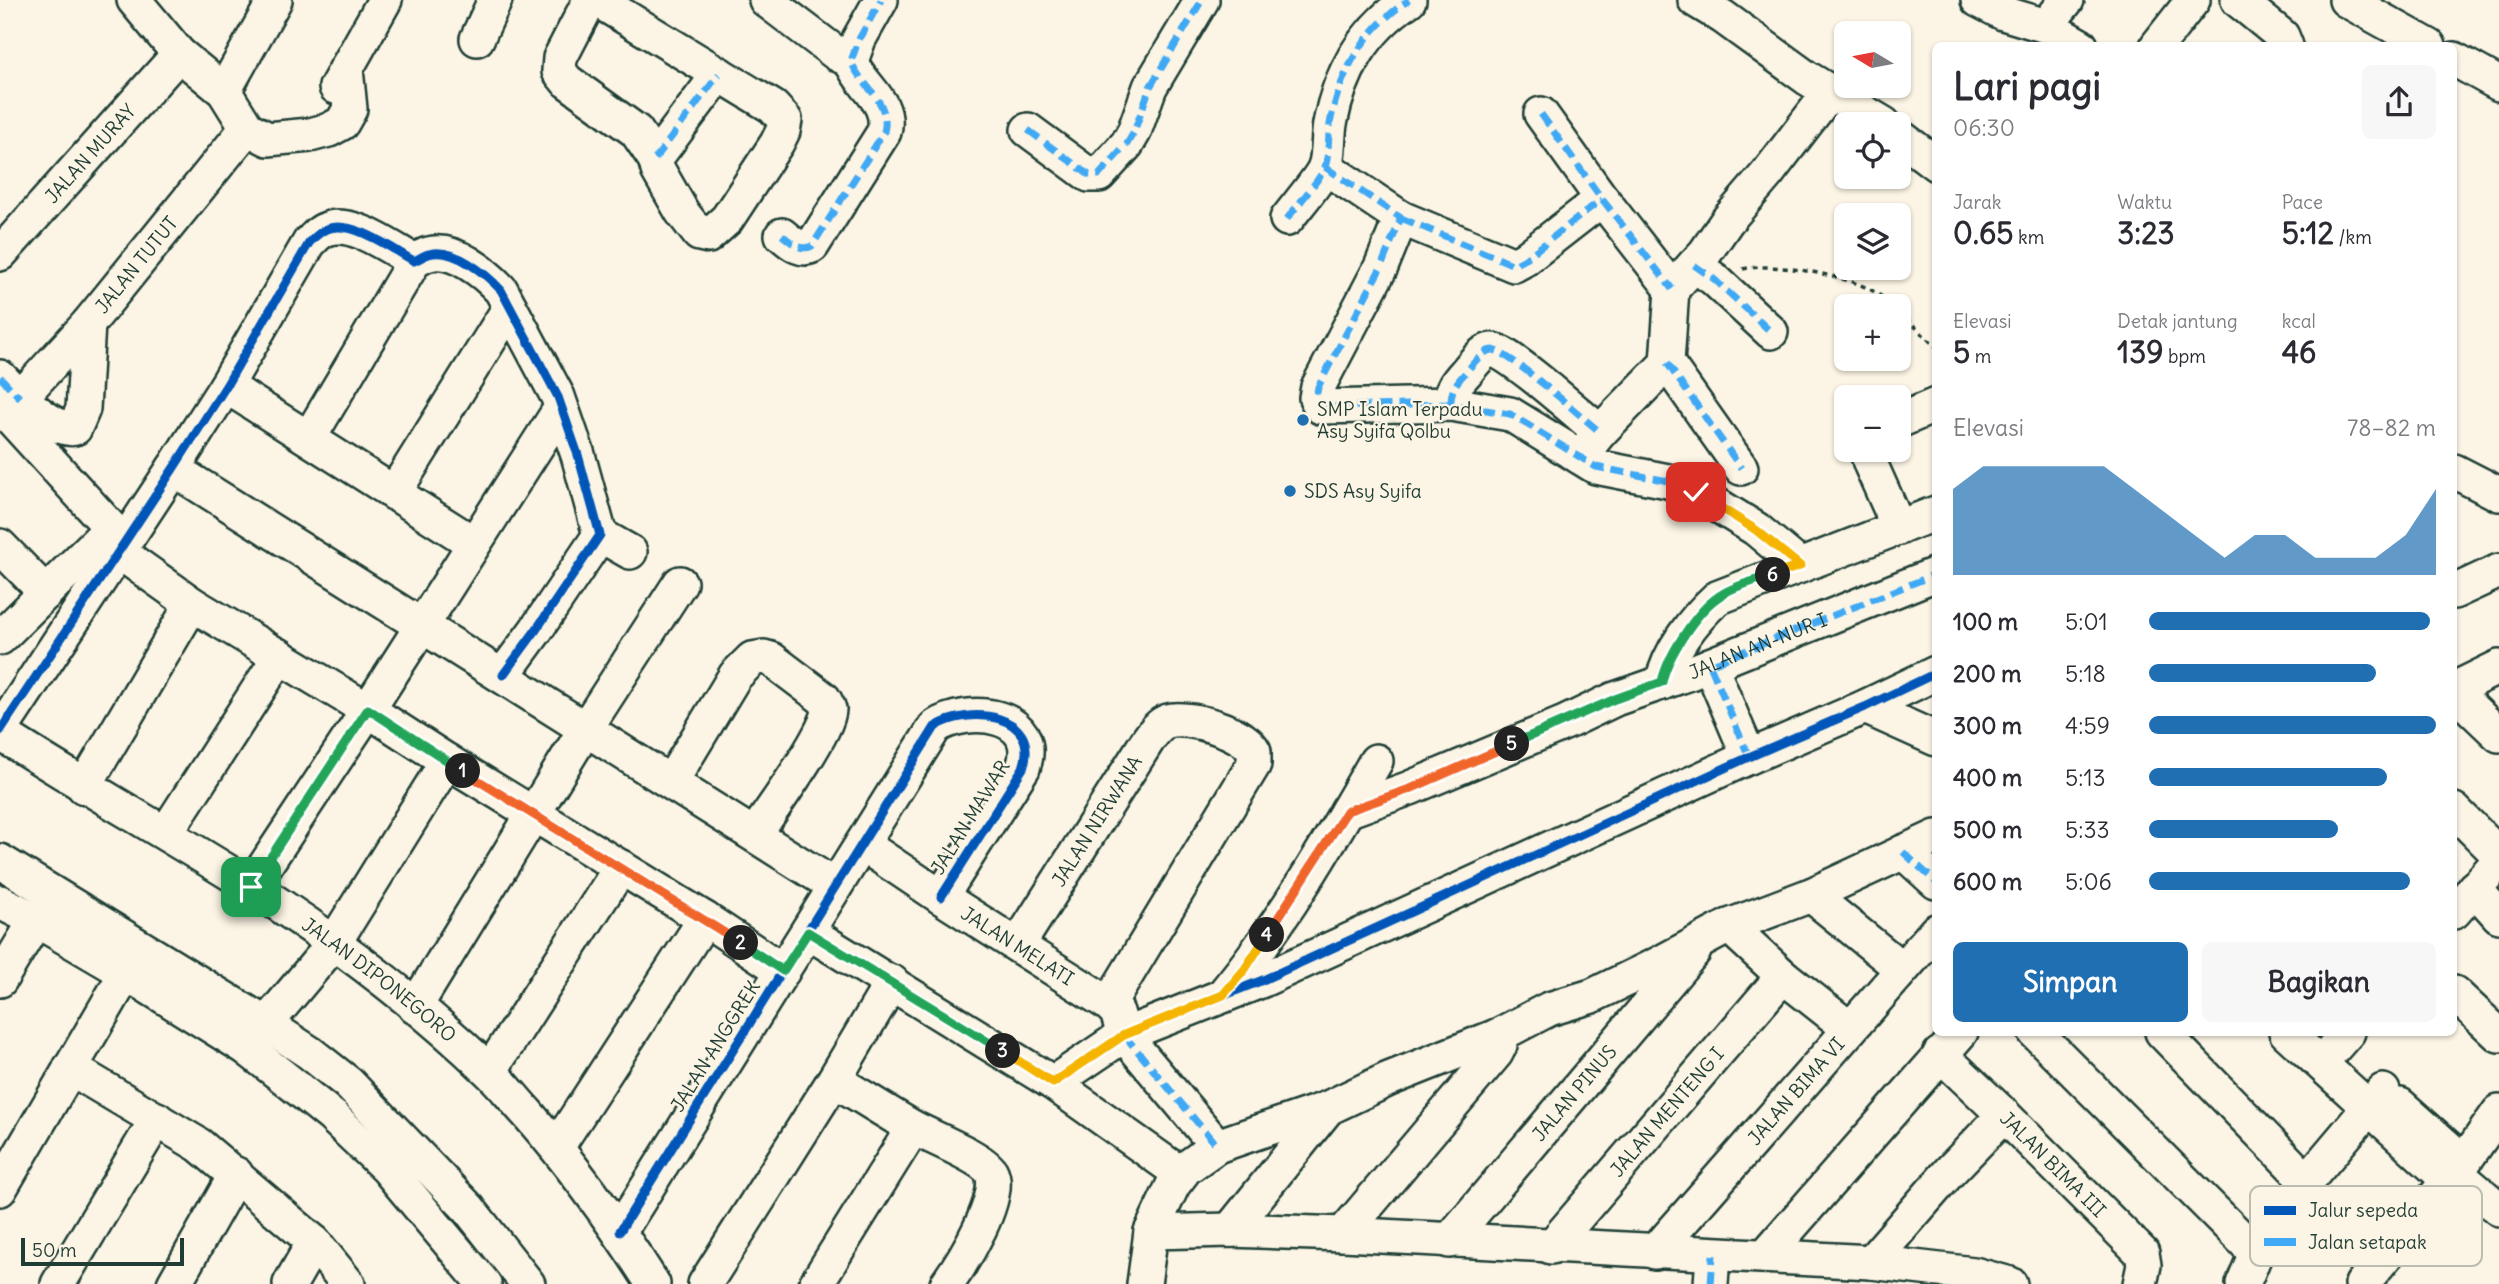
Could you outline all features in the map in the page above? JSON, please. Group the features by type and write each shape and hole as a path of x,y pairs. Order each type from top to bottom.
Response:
{"street":[{"path":"134,0 163,13 178,54 224,91 247,128 268,139 310,135 329,130 346,120 350,99 346,69 385,0"},
{"path":"224,91 275,0"},
{"path":"477,39 495,0"},
{"path":"590,0 560,58 559,71 573,86 631,126 655,159 665,182 695,231 702,236 708,236 720,228 777,143 785,125 782,115 774,107 597,0"},
{"path":"766,0 837,54 851,61 856,72 873,90 886,121 884,132 812,246 796,246 782,236"},
{"path":"851,61 859,39 881,0"},
{"path":"1028,130 1089,175 1099,174 1118,155 1134,132 1150,86 1202,0"},
{"path":"1287,219 1325,167 1331,120 1348,66 1367,36 1382,19 1409,0"},
{"path":"1695,0 1864,112"},
{"path":"1978,0 2012,16 2046,26 2074,42"},
{"path":"2046,26 2067,0"},
{"path":"2160,42 2193,0"},
{"path":"2238,0 2282,36 2284,42"},
{"path":"2346,0 2422,42"},
{"name":"JALAN MURAY","path":"0,254 178,54"},
{"path":"2457,61 2499,84"},
{"path":"655,159 719,74"},
{"path":"1672,289 1704,272 1830,92"},
{"path":"1541,114 1602,199 1672,289 1667,363 1741,468"},
{"name":"JALAN TUTUT","path":"7,394 88,324 247,128"},
{"path":"1911,145 1932,161"},
{"path":"1325,167 1401,218 1514,265 1602,199"},
{"path":"1401,218 1381,267 1318,387 1317,403 1327,407 1451,404 1492,409 1590,445"},
{"path":"0,732 115,540 173,469 226,386 309,243 325,229 345,226 358,230 414,261"},
{"path":"309,438 414,261 431,253 463,260 488,276 501,290 550,380 578,455 600,535 630,552"},
{"path":"1704,272 1771,331"},
{"path":"394,492 510,307"},
{"path":"7,394 61,427 69,430 75,428 83,410 88,324"},
{"path":"1451,404 1450,397 1456,383 1482,355 1496,350 1518,365 1590,445 1596,467 1661,480 1696,492 1756,530 1800,566"},
{"path":"1590,445 1667,363"},
{"path":"226,386 473,544"},
{"path":"7,394 115,540 192,604 368,709 447,761 705,919 783,971"},
{"path":"1911,416 1932,407"},
{"path":"251,887 561,408"},
{"path":"1870,462 1899,528"},
{"path":"173,469 835,886"},
{"path":"2457,473 2499,494"},
{"path":"1662,682 1671,655 1697,619 1717,598 1932,515"},
{"path":"503,675 600,535"},
{"path":"0,638 46,593 115,540"},
{"path":"0,547 46,593"},
{"path":"2457,591 2499,571"},
{"name":"JALAN AN-NUR I","path":"1347,811 1410,789 1615,699 1710,665 1932,576"},
{"path":"415,1007 586,728 680,583"},
{"path":"84,787 192,604"},
{"path":"166,833 279,656"},
{"path":"671,782 735,677 746,664 758,657 771,659 824,699 829,709 828,718 817,739 755,834"},
{"path":"1710,665 1749,757"},
{"path":"2457,688 2499,667"},
{"path":"1053,1083 1124,1035 1264,980 1932,675"},
{"path":"2457,693 2499,735"},
{"path":"1865,707 1932,737"},
{"name":"JALAN MAWAR","path":"929,736 935,727 944,722 958,718 990,716 1013,725 1025,744 1026,758 1023,768 941,897"},
{"name":"JALAN NIRWANA","path":"1018,945 1154,732 1163,723 1192,719 1246,742 1254,751 1254,764 1110,1004"},
{"name":"JALAN DIPONEGORO","path":"0,732 84,787 166,833 251,887 334,943 415,1007 490,1071 557,1147 620,1231 653,1284"},
{"name":"JALAN ANGGREK","path":"620,1231 929,736"},
{"path":"266,1024 334,943 447,761"},
{"path":"1223,995 1245,969 1347,811 1376,761"},
{"path":"2457,813 2499,855"},
{"path":"1144,1284 1151,1232 1181,1174 1197,1158 1217,1146 1328,1108 1390,1079 1497,1036 1549,1009 1592,996 1730,926 1811,895 1932,839"},
{"name":"JALAN MELATI","path":"862,844 1110,1004"},
{"path":"1902,852 1932,878"},
{"path":"2499,860 2464,900 2499,916"},
{"path":"0,861 266,1024 310,1053 348,1083 470,1209 528,1284"},
{"path":"490,1071 621,867"},
{"path":"1811,895 1902,969"},
{"path":"0,902 126,973 245,1047 332,1116 387,1168 484,1284"},
{"path":"557,1147 705,919"},
{"path":"0,980 36,920"},
{"path":"1730,926 1783,976 1850,1029"},
{"path":"808,932 1053,1083 1181,1174"},
{"name":"JALAN BIMA VI","path":"1655,1252 1932,935"},
{"name":"JALAN PINUS","path":"1449,1241 1680,970 1691,956 1697,942"},
{"path":"0,1189 126,973"},
{"name":"JALAN MENTENG I","path":"1551,1247 1783,976"},
{"path":"705,1284 834,1080 891,982"},
{"path":"2457,996 2499,1035"},
{"path":"1110,1004 1117,1012 1124,1035 1217,1146"},
{"path":"1343,1234 1496,1053 1500,1045 1497,1036"},
{"path":"2039,1036 2250,1247"},
{"path":"2166,1036 2307,1181"},
{"path":"2291,1036 2376,1098 2473,1186"},
{"path":"2332,1038 2376,1098"},
{"path":"1765,1256 1951,1043"},
{"name":"JALAN BIMA III","path":"1951,1043 2004,1115 2142,1253 2144,1265 2140,1284"},
{"path":"70,1068 199,1145 314,1242 348,1284"},
{"path":"834,1080 913,1128 981,1162 991,1173 994,1184 991,1206 950,1282"},
{"path":"2303,1186 2376,1098"},
{"path":"1230,1230 1328,1108"},
{"path":"2444,1186 2499,1112"},
{"path":"1871,1262 1950,1171 2004,1115"},
{"path":"58,1284 157,1119"},
{"path":"816,1284 913,1128"},
{"path":"174,1284 236,1174"},
{"path":"2482,1194 2499,1209"},
{"path":"1151,1232 1230,1230 1343,1234 1655,1252 1712,1269 1765,1256 1871,1262 2010,1284"},
{"path":"290,1284 314,1242"},
{"path":"2243,1284 2251,1266"},
{"path":"2362,1284 2377,1266"}],"path":[{"path":"1704,272 1727,273 1749,268 1799,270 1860,285 1877,294"},
{"path":"1911,323 1932,343"}],"marked path":[{"path":"782,235 800,247 812,246 884,132 883,111 851,61 859,39 881,0"},
{"path":"1028,130 1089,175 1099,175 1127,144 1150,87 1202,0"},
{"path":"1287,219 1323,172 1334,105 1356,53 1379,25 1409,0"},
{"path":"655,159 719,74"},
{"path":"1541,114 1602,199 1672,289"},
{"path":"1325,167 1401,218 1381,267 1318,387 1316,398 1321,407 1451,404 1510,414 1596,467 1668,481 1696,492 1756,529 1800,566"},
{"path":"1401,218 1514,265 1602,199"},
{"path":"1694,265 1714,279 1771,332"},
{"path":"1451,404 1453,390 1458,382 1478,358 1492,350 1528,372 1600,432"},
{"path":"1667,363 1741,468"},
{"path":"0,377 20,398"},
{"path":"1749,757 1710,665 1932,576"},
{"path":"1903,852 1932,878"},
{"path":"1124,1035 1217,1146"},
{"path":"1711,1284 1713,1255"}],"cycle path":[{"path":"0,731 226,386 309,243 322,231 337,227 372,237 414,261 439,253 449,254 469,263 501,290 558,397 578,455 600,535 503,675"},
{"path":"1053,1083 1124,1035 1263,980 1932,675"},
{"path":"620,1231 935,727 965,716 998,719 1012,725 1022,735 1026,750 1023,768 941,897"}],"place":[{"name":"SMP Islam Terpadu Asy Syifa Qolbu","path":"1303,420"},
{"name":"SDS Asy Syifa","path":"1290,491"}],"route":[{"path":"251,887 368,709 447,761 705,919 783,971 808,932 1053,1083 1124,1035 1223,995 1245,969 1347,811 1410,789 1615,699 1662,682 1671,655 1697,619 1717,598 1726,592 1800,566 1731,512 1696,492"}]}
